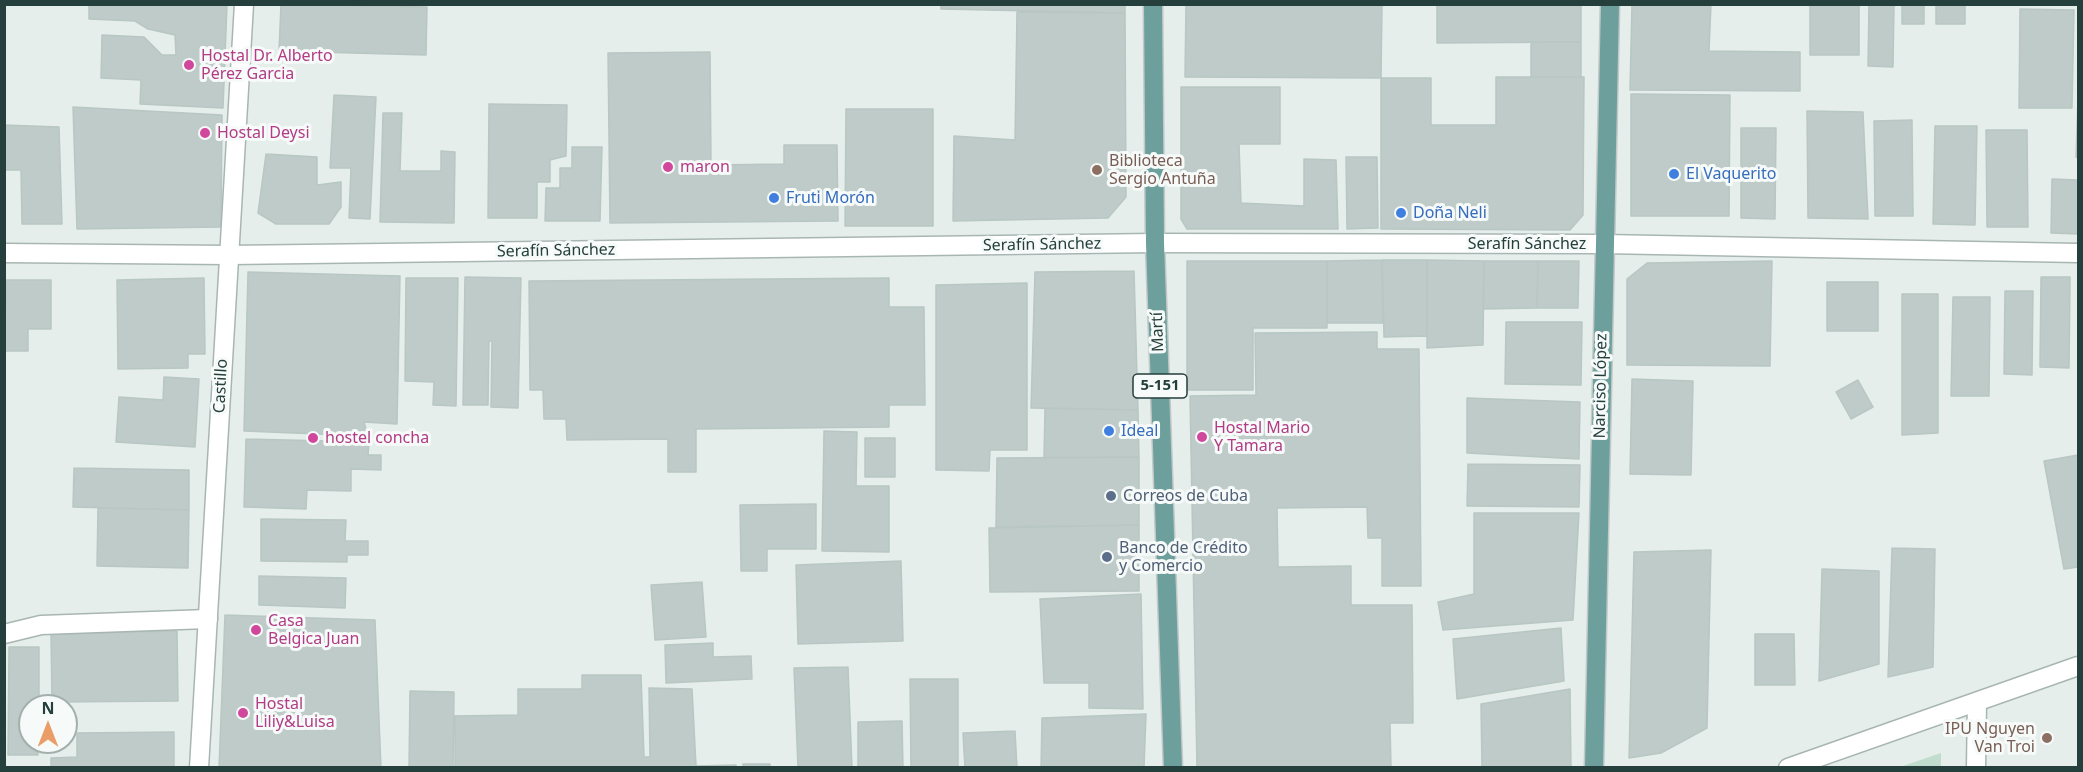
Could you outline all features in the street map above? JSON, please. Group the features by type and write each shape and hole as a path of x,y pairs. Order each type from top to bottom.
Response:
{"main road":[{"name":"Martí","path":"1153,4 1155,243 1173,768"},
{"name":"Narciso López","path":"1594,768 1603,244 1610,4"}],"street":[{"name":"Castillo","path":"199,768 244,4"},
{"name":"Serafín Sánchez","path":"4,253 229,255 1155,243 1603,244 2079,252"},
{"path":"4,634 41,625 208,619"},
{"path":"1788,768 2079,666"},
{"path":"1976,768 1977,702"}],"green space":[{"path":"1941,753 1941,767 1900,767"}],"building":[{"path":"89,4 227,4 223,108 140,104 141,80 101,78 102,35 144,37 162,55 176,55 175,35 148,29 135,21 89,19"},
{"path":"281,4 427,7 426,55 279,51"},
{"path":"941,4 1125,4 1125,13 941,9"},
{"path":"1186,4 1382,4 1381,78 1185,77"},
{"path":"1437,4 1581,4 1581,42 1437,43"},
{"path":"1632,4 1711,4 1709,51 1800,52 1800,91 1630,90"},
{"path":"1810,4 1859,4 1859,55 1810,55"},
{"path":"1869,4 1894,4 1893,67 1868,66"},
{"path":"1902,4 1924,4 1924,24 1902,24"},
{"path":"1936,4 1965,4 1965,24 1936,24"},
{"path":"2020,9 2074,10 2072,108 2019,108"},
{"path":"1017,12 1125,13 1126,197 1108,218 953,221 954,136 1015,140"},
{"path":"1531,42 1581,42 1581,77 1531,77"},
{"path":"710,52 711,165 784,164 784,145 837,145 838,221 610,223 608,53"},
{"path":"1496,77 1584,77 1583,215 1570,230 1381,229 1381,78 1431,78 1431,125 1496,125"},
{"path":"1181,87 1280,87 1280,144 1239,144 1241,203 1304,206 1304,159 1336,160 1338,229 1187,229 1181,219"},
{"path":"1631,94 1730,95 1729,216 1631,216"},
{"path":"334,95 376,97 370,219 349,218 351,168 330,168"},
{"path":"2078,97 2078,158 2076,157"},
{"path":"489,104 567,105 566,156 550,160 550,182 537,182 537,218 488,218"},
{"path":"73,107 222,115 221,227 77,229"},
{"path":"846,109 933,109 933,226 845,226"},
{"path":"1807,111 1863,112 1868,219 1808,218"},
{"path":"383,113 402,113 400,171 441,171 441,151 455,152 454,223 380,222"},
{"path":"1912,120 1913,216 1875,216 1874,121"},
{"path":"4,125 59,127 62,224 22,224 21,170 5,170"},
{"path":"1935,126 1977,126 1975,225 1933,224"},
{"path":"1741,128 1776,128 1775,219 1741,218"},
{"path":"1986,130 2027,130 2028,227 1987,227"},
{"path":"572,147 602,147 600,221 545,221 546,188 560,188 560,168 572,168"},
{"path":"266,154 317,157 317,185 341,182 341,207 329,224 276,224 258,213"},
{"path":"1346,157 1377,157 1378,228 1347,229"},
{"path":"2052,179 2078,180 2078,234 2051,233"},
{"path":"1382,260 1427,260 1427,336 1384,337"},
{"path":"1382,260 1383,323 1327,323 1327,261"},
{"path":"1427,260 1484,261 1483,345 1427,348"},
{"path":"1187,261 1327,261 1327,328 1253,328 1253,390 1187,390"},
{"path":"1484,261 1538,261 1537,308 1483,309"},
{"path":"1538,261 1579,261 1578,308 1537,308"},
{"path":"1772,261 1770,366 1627,365 1627,279 1647,263"},
{"path":"1134,271 1138,410 1031,408 1035,272"},
{"path":"248,272 400,276 397,424 364,422 368,436 244,431"},
{"path":"465,277 521,278 518,408 491,407 492,341 489,341 488,405 463,405"},
{"path":"2041,277 2070,277 2069,368 2040,367"},
{"path":"204,278 205,354 188,354 188,368 118,369 117,280"},
{"path":"406,278 458,278 456,406 433,405 434,382 405,381"},
{"path":"889,278 889,307 924,307 925,405 889,405 889,427 696,429 696,472 668,472 668,439 567,440 566,419 544,419 543,390 530,390 529,281"},
{"path":"6,280 51,280 51,329 28,329 28,351 5,351"},
{"path":"1827,282 1878,282 1878,331 1827,331"},
{"path":"1027,283 1027,450 990,450 989,471 936,470 936,285"},
{"path":"2005,291 2033,291 2032,375 2004,374"},
{"path":"1902,294 1938,294 1938,433 1902,435"},
{"path":"1953,297 1990,297 1989,396 1951,396"},
{"path":"1506,322 1582,322 1581,385 1505,384"},
{"path":"1377,332 1377,349 1419,349 1421,586 1382,586 1382,538 1368,538 1367,507 1277,508 1278,567 1351,566 1351,605 1412,605 1413,723 1390,723 1391,767 1197,768 1190,396 1256,395 1255,333"},
{"path":"164,377 199,379 195,447 116,442 119,397 163,400"},
{"path":"1632,379 1693,381 1691,475 1630,474"},
{"path":"1858,380 1873,407 1851,419 1836,392"},
{"path":"1467,398 1580,402 1579,459 1467,453"},
{"path":"1045,408 1138,410 1139,457 1044,458"},
{"path":"824,431 857,432 856,486 889,486 889,552 822,551"},
{"path":"865,438 895,438 895,477 865,477"},
{"path":"246,439 369,442 368,455 381,455 381,470 351,469 351,491 307,490 306,509 244,507"},
{"path":"2078,455 2078,567 2064,569 2044,461"},
{"path":"1139,457 1139,525 996,527 997,458"},
{"path":"1468,464 1580,465 1579,507 1467,506"},
{"path":"74,468 189,470 189,510 73,507"},
{"path":"816,504 816,549 767,549 767,571 741,571 740,505"},
{"path":"98,508 189,510 188,568 97,566"},
{"path":"1474,513 1579,513 1573,620 1443,630 1438,602 1474,594"},
{"path":"261,519 346,520 345,541 368,541 368,555 347,555 347,562 261,561"},
{"path":"1139,525 1139,591 990,592 989,528"},
{"path":"1892,548 1935,549 1933,667 1888,677"},
{"path":"1711,550 1707,728 1661,753 1629,758 1634,552"},
{"path":"901,561 903,641 798,644 796,565"},
{"path":"1822,569 1879,571 1879,664 1819,681"},
{"path":"259,576 346,578 345,608 259,605"},
{"path":"702,582 706,637 655,640 651,585"},
{"path":"1141,594 1143,709 1089,708 1089,683 1044,683 1040,599"},
{"path":"225,615 375,620 381,768 219,768"},
{"path":"1561,628 1564,681 1457,699 1453,639"},
{"path":"177,631 178,701 78,702 78,694 52,694 51,634"},
{"path":"1755,634 1794,634 1795,685 1755,685"},
{"path":"713,643 713,657 751,656 752,679 666,683 665,645"},
{"path":"9,647 39,647 39,694 18,694 18,754 38,755 8,755"},
{"path":"848,667 852,768 798,768 794,668"},
{"path":"582,675 641,675 644,757 650,757 649,688 692,689 696,766 736,765 736,768 455,768 455,716 518,715 518,689 582,689"},
{"path":"910,679 958,679 958,768 911,768"},
{"path":"1570,689 1571,768 1482,768 1481,704"},
{"path":"410,691 454,692 453,768 409,768"},
{"path":"1146,714 1144,768 1041,768 1042,718"},
{"path":"902,721 903,768 858,768 858,722"},
{"path":"1015,731 1017,768 965,768 963,733"},
{"path":"174,732 174,768 51,768 51,758 77,757 78,733"},
{"path":"743,764 770,764 770,768 743,768"}],"place":[{"name":"Hostal Dr. Alberto Pérez Garcia","path":"189,65"},
{"name":"Hostal Deysi","path":"205,133"},
{"name":"maron","path":"668,167"},
{"name":"Biblioteca Sergio Antuña","path":"1097,170"},
{"name":"El Vaquerito","path":"1674,174"},
{"name":"Fruti Morón","path":"774,198"},
{"name":"Doña Neli","path":"1401,213"},
{"name":"Ideal","path":"1109,431"},
{"name":"Hostal Mario Y Tamara","path":"1202,437"},
{"name":"hostel concha","path":"313,438"},
{"name":"Correos de Cuba","path":"1111,496"},
{"name":"Banco de Crédito y Comercio","path":"1107,557"},
{"name":"Casa Belgica Juan","path":"256,630"},
{"name":"Hostal Liliy&Luisa","path":"243,713"},
{"name":"IPU Nguyen Van Troi","path":"2047,738"}]}
